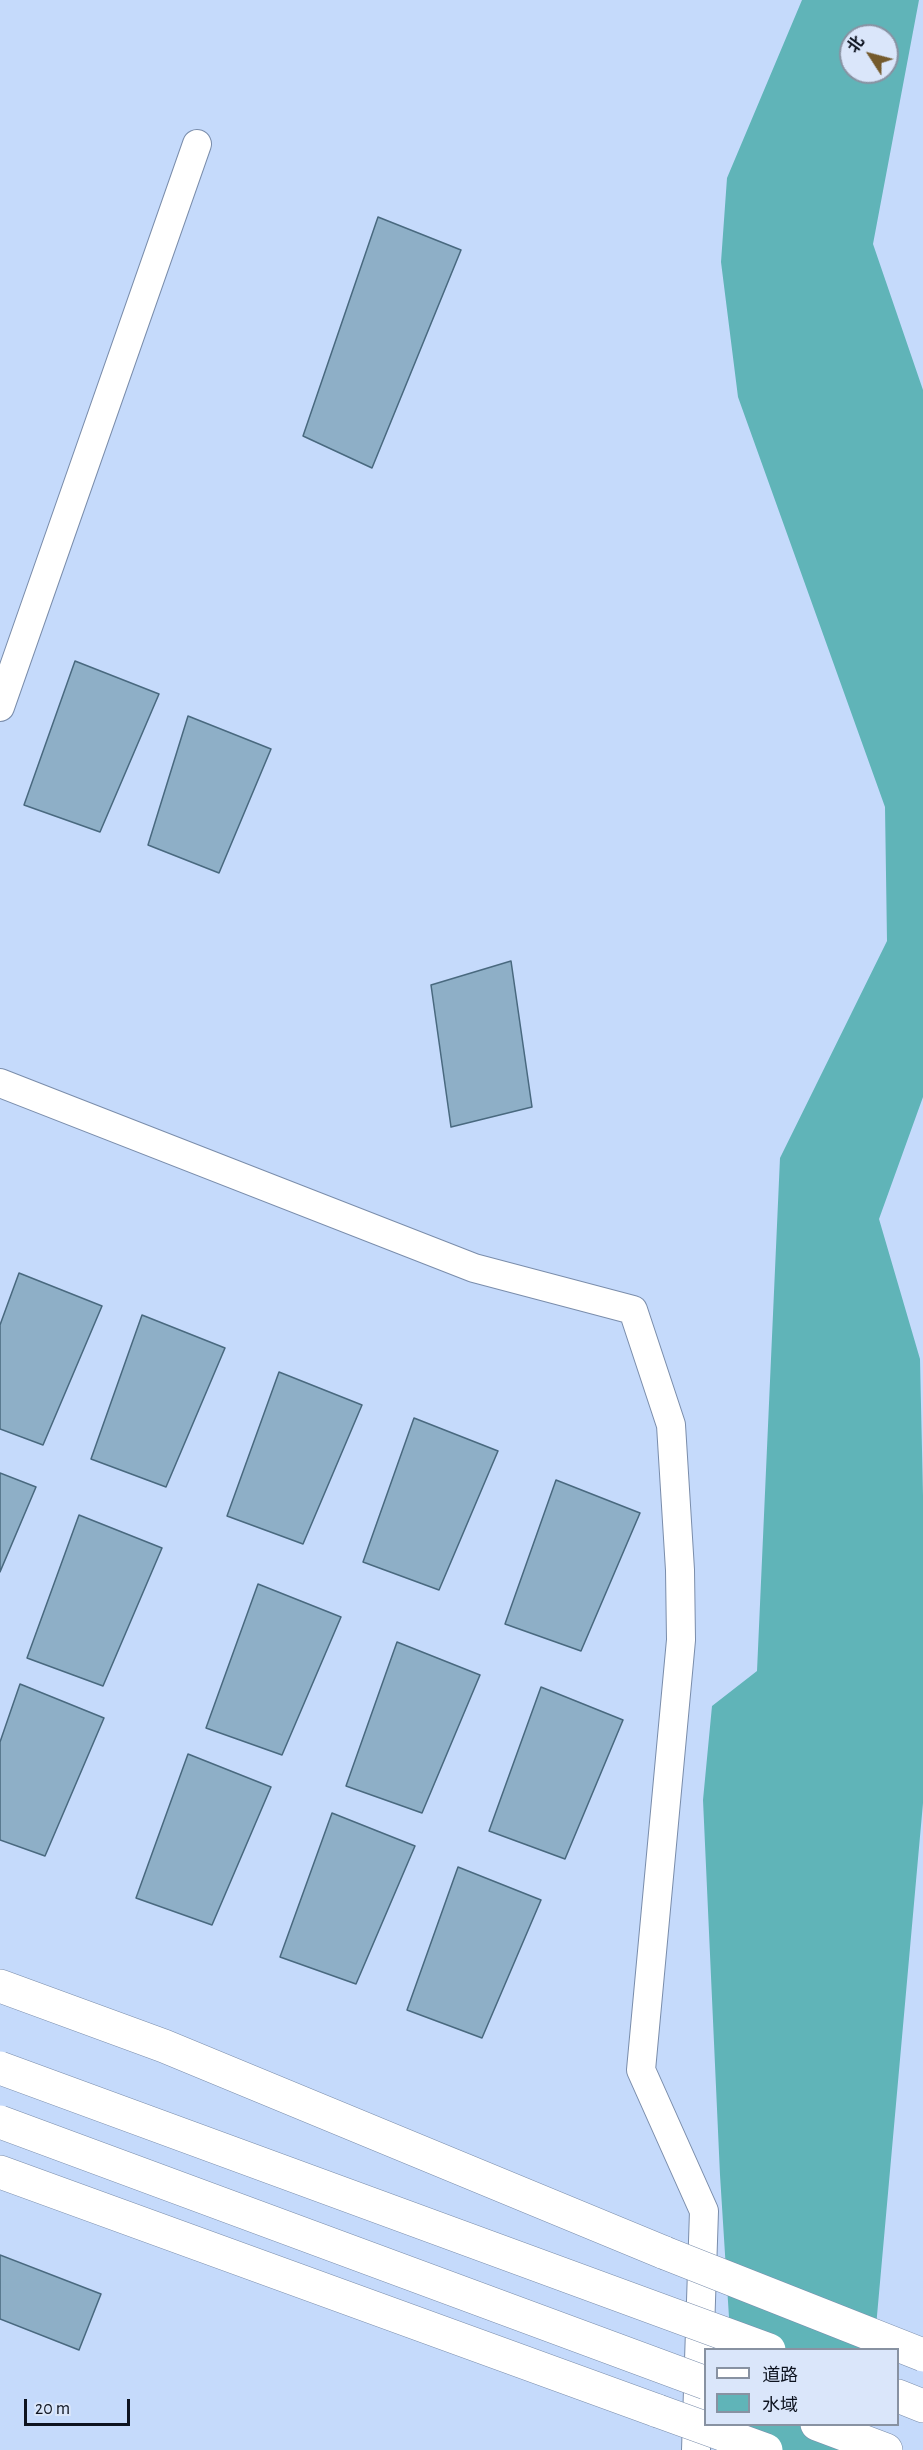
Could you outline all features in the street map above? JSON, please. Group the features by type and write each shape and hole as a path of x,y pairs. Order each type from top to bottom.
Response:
{"main road":[{"path":"0,1986 164,2046 665,2253 923,2355"},
{"path":"0,2068 766,2348"},
{"path":"0,2122 704,2383"},
{"path":"0,2172 766,2450"},
{"path":"899,2398 923,2406"},
{"path":"822,2426 886,2450"}],"street":[{"path":"0,707 197,144"},
{"path":"0,1083 474,1268 633,1310 671,1425 680,1570 681,1640 641,2070 704,2211 696,2450"}],"water":[{"path":"802,0 919,0 873,244 923,390 923,1097 879,1219 920,1359 923,1496 923,1803 874,2348 731,2348 720,2175 703,1800 712,1706 757,1671 780,1158 887,941 885,807 738,397 721,262 727,178"},
{"path":"736,2426 867,2426 864,2450 737,2450"}],"building":[{"path":"378,217 461,250 372,468 303,436"},
{"path":"75,661 159,694 100,832 24,805"},
{"path":"188,716 271,749 219,873 148,845"},
{"path":"511,961 532,1107 451,1127 431,985"},
{"path":"19,1273 102,1306 43,1445 0,1429 0,1325"},
{"path":"142,1315 225,1348 166,1487 91,1459"},
{"path":"279,1372 362,1405 303,1544 227,1516"},
{"path":"414,1418 498,1451 439,1590 363,1562"},
{"path":"0,1473 36,1487 0,1572"},
{"path":"556,1480 640,1513 581,1651 505,1624"},
{"path":"79,1515 162,1548 103,1686 27,1658"},
{"path":"258,1584 341,1617 282,1755 206,1728"},
{"path":"397,1642 480,1675 422,1813 346,1786"},
{"path":"20,1684 104,1718 45,1856 0,1840 0,1742"},
{"path":"541,1687 623,1720 565,1859 489,1831"},
{"path":"188,1754 271,1787 212,1925 136,1898"},
{"path":"332,1813 415,1846 356,1984 280,1957"},
{"path":"458,1867 541,1900 482,2038 407,2010"},
{"path":"0,2255 101,2294 79,2350 0,2319"}]}
